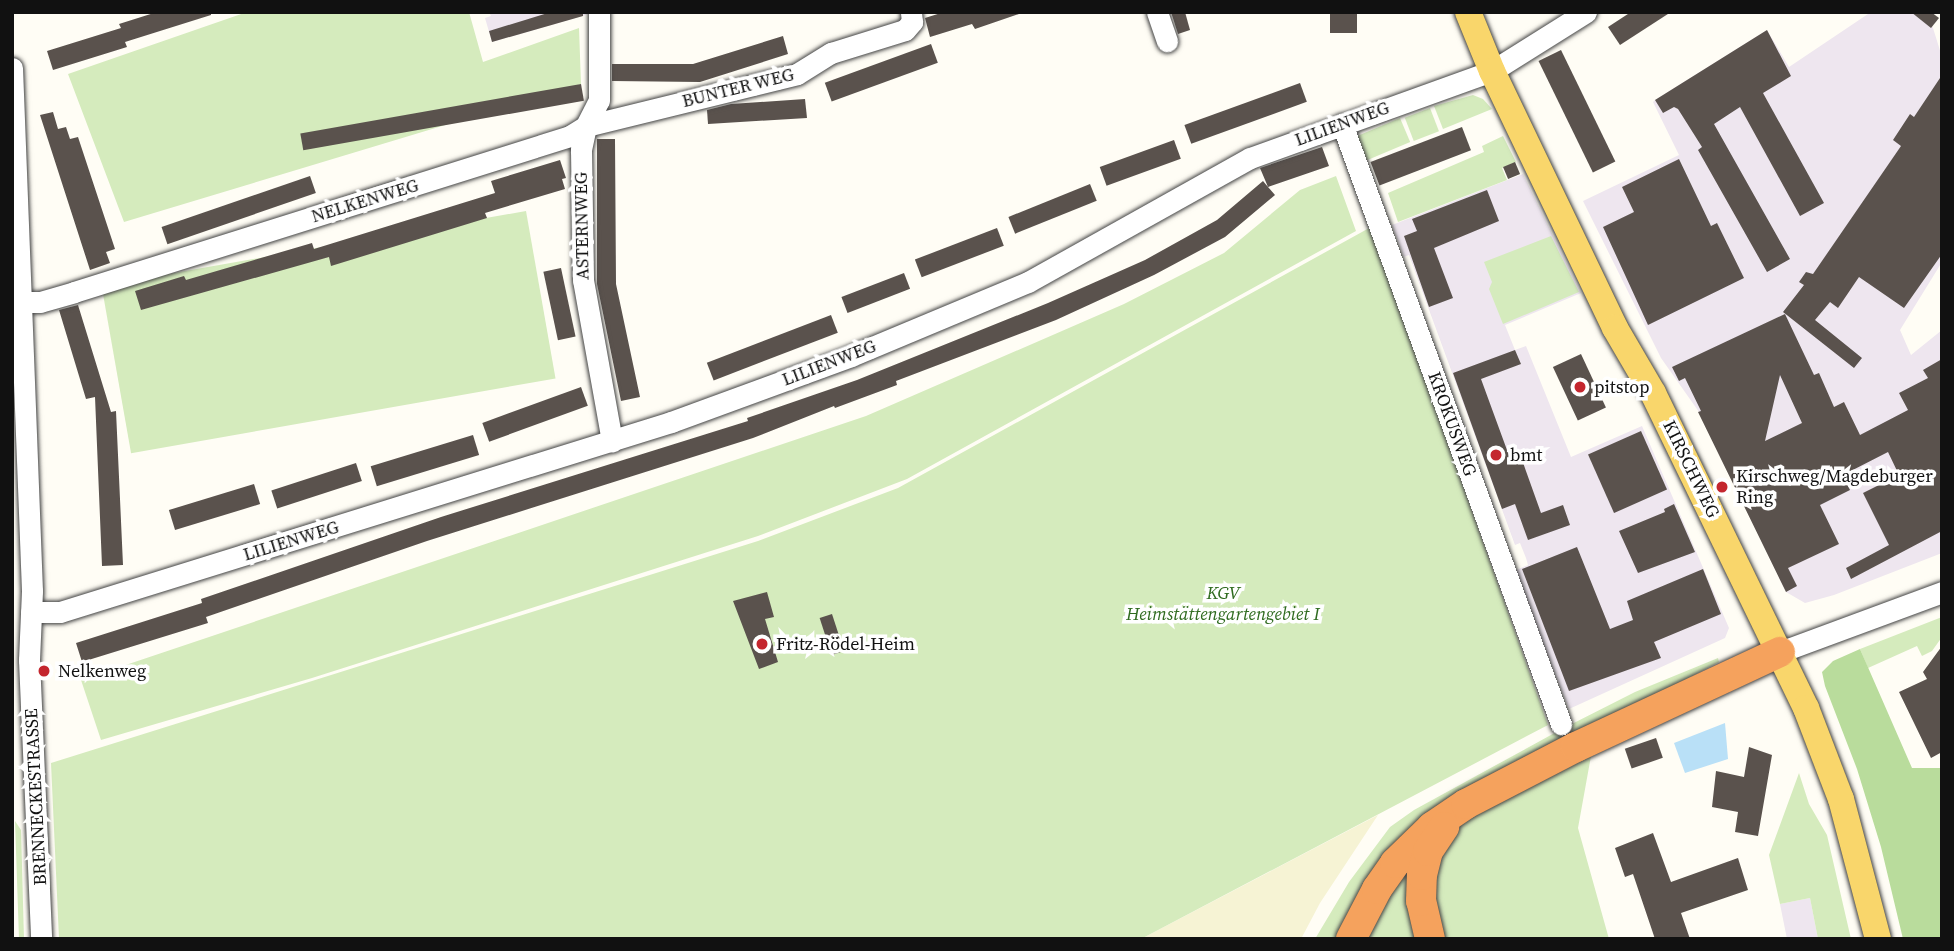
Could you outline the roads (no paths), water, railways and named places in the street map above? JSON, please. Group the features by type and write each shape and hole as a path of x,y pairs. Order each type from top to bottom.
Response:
{"highway":[{"path":"1351,939 1377,889 1405,852 1432,827 1466,804 1511,779 1780,652"},
{"path":"1430,939 1420,901 1423,867 1437,837 1466,804"}],"main road":[{"name":"KIRSCHWEG","path":"1468,12 1492,71 1615,328 1659,405 1780,652 1834,779 1858,856 1878,939"}],"street":[{"name":"ASTERNWEG","path":"599,12 599,100 586,126 581,150 583,280 612,440"},
{"name":"BUNTER WEG","path":"586,126 797,74 831,53 905,30 912,22 911,12"},
{"path":"1157,12 1167,41"},
{"name":"LILIENWEG","path":"31,612 60,612 732,401 992,298 1063,263 1250,158 1492,71 1586,12"},
{"name":"BRENNECKESTRASSE","path":"12,68 31,612 29,660 41,939"},
{"name":"KROKUSWEG","path":"1342,124 1562,724"},
{"name":"NELKENWEG","path":"20,302 51,299 570,136 586,126"},
{"path":"1780,652 1942,592"}],"water":[{"path":"1725,723 1728,759 1685,773 1674,743"}],"place":[{"name":"pitstop","path":"1580,387"},
{"name":"bmt","path":"1496,455"},
{"name":"Kirschweg/Magdeburger Ring","path":"1722,487"},
{"name":"Fritz-Rödel-Heim","path":"762,644"},
{"name":"Nelkenweg","path":"44,671"}],"park label":[{"name":"KGV Heimstättengartengebiet I","path":"1223,604"}]}
